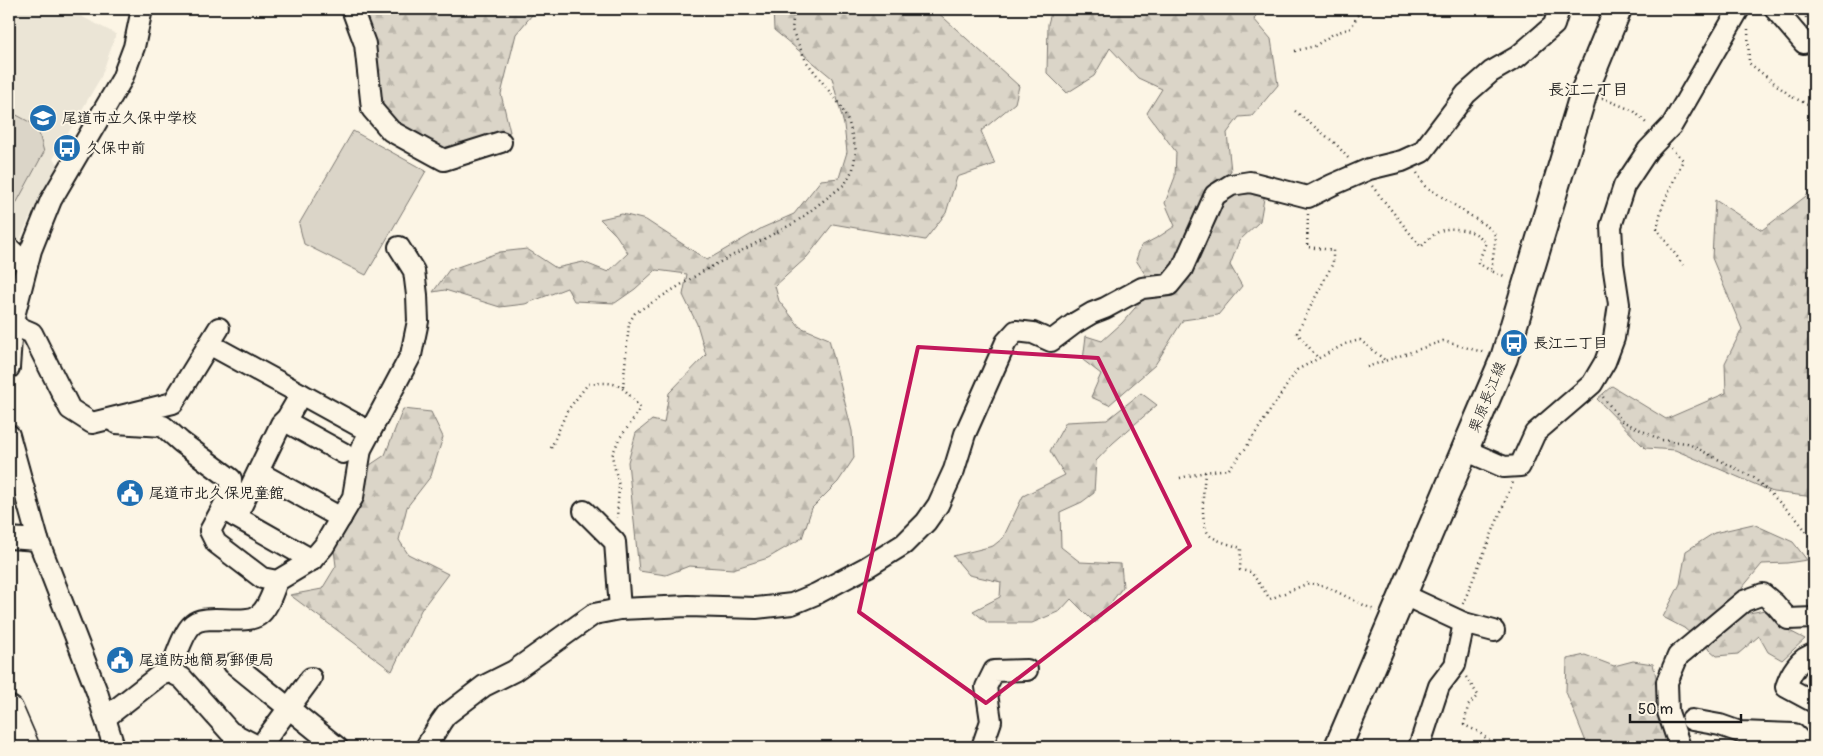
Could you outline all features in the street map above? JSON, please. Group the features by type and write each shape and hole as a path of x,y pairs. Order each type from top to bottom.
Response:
{"highway":[{"path":"9,710 25,747"}],"main road":[{"name":"栗原長江線","path":"1338,747 1504,358 1584,92 1618,9"}],"street":[{"path":"9,368 10,324 31,250 50,200 122,79 134,47 142,9"},
{"path":"352,9 365,44 372,109 391,131 444,160 501,142"},
{"path":"426,747 446,715 484,686 514,671 594,614 620,609 688,606 756,608 792,604 816,594 868,567 904,544 926,522 938,505 954,470 965,434 1006,342 1016,331 1033,333 1051,341 1092,313 1142,288 1169,286 1182,269 1215,195 1231,185 1250,182 1308,197 1361,173 1422,152 1466,94 1491,72 1517,57 1554,25 1559,9"},
{"path":"1465,450 1504,467 1520,466 1535,432 1592,384 1605,362 1614,338 1619,304 1613,264 1611,226 1624,186 1648,150 1672,125 1739,9"},
{"path":"1775,9 1804,43"},
{"path":"170,672 186,634 193,623 207,619 249,620 259,616 269,605 277,581 312,560 324,546 353,498 361,449 411,355 418,321 414,271 399,247"},
{"path":"9,248 27,265"},
{"path":"10,324 32,333 70,409 92,423 173,403 214,336 301,394 370,432"},
{"path":"277,581 262,578 216,543 210,530 229,512 258,472 281,424 301,394"},
{"path":"111,419 116,423 163,426 181,442 231,479 229,512"},
{"path":"284,421 343,453"},
{"path":"10,445 38,540 97,692 114,747"},
{"path":"258,472 341,518"},
{"path":"584,510 615,542 620,609"},
{"path":"229,512 312,560"},
{"path":"9,538 38,540"},
{"path":"1680,747 1668,712 1667,682 1678,656 1744,601 1763,594 1788,618 1814,618"},
{"path":"1404,595 1460,621 1494,631"},
{"path":"1420,747 1439,686 1455,665 1460,621"},
{"path":"1814,654 1806,656 1789,677 1786,687 1814,702"},
{"path":"234,664 337,747"},
{"path":"982,747 991,720 986,687 994,671 1027,670"},
{"path":"105,718 160,675 170,672 182,678 230,732 260,747 311,678"},
{"path":"1692,720 1720,725 1740,732 1794,734 1807,747"}],"path":[{"path":"623,387 629,323 635,313 705,270 796,222 844,184 853,169 856,151 849,123 840,105 806,61 792,30 794,9"},
{"path":"1295,51 1315,46 1333,34 1351,28 1361,9"},
{"path":"1748,28 1749,63 1792,97 1814,107"},
{"path":"1295,111 1336,144 1421,247 1434,234 1450,227 1476,232 1486,243 1478,263 1491,271 1527,284"},
{"path":"1409,158 1425,186 1491,229 1496,237 1491,271"},
{"path":"1308,197 1307,247 1332,250 1333,263 1297,333 1318,358"},
{"path":"1180,478 1229,469 1245,449 1297,370 1318,358 1345,344 1360,340 1386,361"},
{"path":"1367,367 1443,341 1504,358"},
{"path":"551,448 567,412 588,384 607,382 623,387 640,408 619,439 612,456 619,486 615,542"},
{"path":"1592,384 1622,421 1660,440 1687,444 1754,478 1795,518 1814,542"},
{"path":"1460,621 1520,466"},
{"path":"1205,472 1203,513 1206,532 1211,537 1241,548 1240,570 1251,572 1270,599 1309,583 1325,586 1393,620"},
{"path":"1455,665 1469,679 1478,695 1468,706 1464,725 1479,732 1496,747"}],"highlighted area":[{"path":"918,347 1098,358 1190,546 986,703 859,612"}],"shaded area":[{"name":"尾道市立久保中学校","path":"9,9 67,9 116,34 101,77 53,159 60,165 33,210 9,264"}],"green space":[{"path":"365,9 537,9 516,34 501,94 510,132 451,152 413,135 388,120 358,24"},
{"path":"773,9 934,9 1019,86 1015,103 981,131 995,164 957,177 946,213 925,240 833,224 807,257 775,286 779,301 800,327 829,339 852,431 854,458 838,482 812,508 802,538 768,558 733,569 689,566 666,575 639,571 628,462 636,433 652,420 664,423 669,393 706,355 697,324 683,295 687,274 656,270 635,289 615,303 574,301 567,288 525,304 500,307 445,290 433,292 449,270 500,252 527,249 556,268 583,262 608,272 628,253 616,235 600,219 622,214 646,220 707,260 762,228 794,214 821,180 839,178 847,152 844,125 832,78 774,30"},
{"path":"1052,9 1260,9 1254,19 1271,39 1278,85 1252,116 1239,117 1227,133 1231,171 1208,188 1193,230 1175,270 1150,282 1136,260 1141,246 1175,226 1165,203 1175,177 1176,152 1147,113 1162,89 1138,78 1110,48 1094,76 1067,93 1047,73 1048,24"},
{"path":"9,111 37,126 44,152 17,202 9,209"},
{"path":"353,131 426,171 366,275 304,244 299,224"},
{"path":"1265,193 1260,221 1239,241 1230,265 1242,286 1218,315 1183,320 1155,365 1109,405 1091,397 1101,374 1083,360 1086,336 1102,341 1122,323 1147,294 1169,291 1218,201 1230,195"},
{"path":"1810,193 1814,204 1814,497 1773,492 1675,450 1645,448 1597,399 1612,386 1666,419 1726,393 1725,363 1742,329 1712,258 1715,200 1762,230"},
{"path":"1141,393 1157,405 1113,443 1096,461 1094,493 1082,502 1060,512 1061,547 1080,562 1121,564 1123,587 1095,623 1071,599 1060,611 1032,623 988,623 973,611 1000,597 1001,582 969,575 953,556 993,546 1003,538 1023,496 1065,475 1050,451 1066,422 1107,420"},
{"path":"403,409 431,412 443,437 431,476 407,507 399,540 408,554 448,574 421,610 392,671 290,595 322,589 336,566 333,542 367,467 385,455"},
{"path":"1753,524 1793,542 1807,560 1762,564 1742,588 1749,613 1765,610 1784,628 1805,639 1782,660 1768,652 1759,636 1738,654 1717,656 1684,628 1663,617 1680,584 1686,551 1714,533"},
{"path":"1585,655 1614,666 1633,661 1653,664 1660,693 1667,747 1588,747 1566,692 1567,659"}],"place":[{"name":"尾道市立久保中学校","path":"43,118"},
{"name":"久保中前","path":"67,148"},
{"name":"長江二丁目","path":"1514,343"},
{"name":"尾道市北久保児童館","path":"130,493"},
{"name":"尾道防地簡易郵便局","path":"120,660"}],"district":[{"name":"長江二丁目","path":"1588,89"}]}
